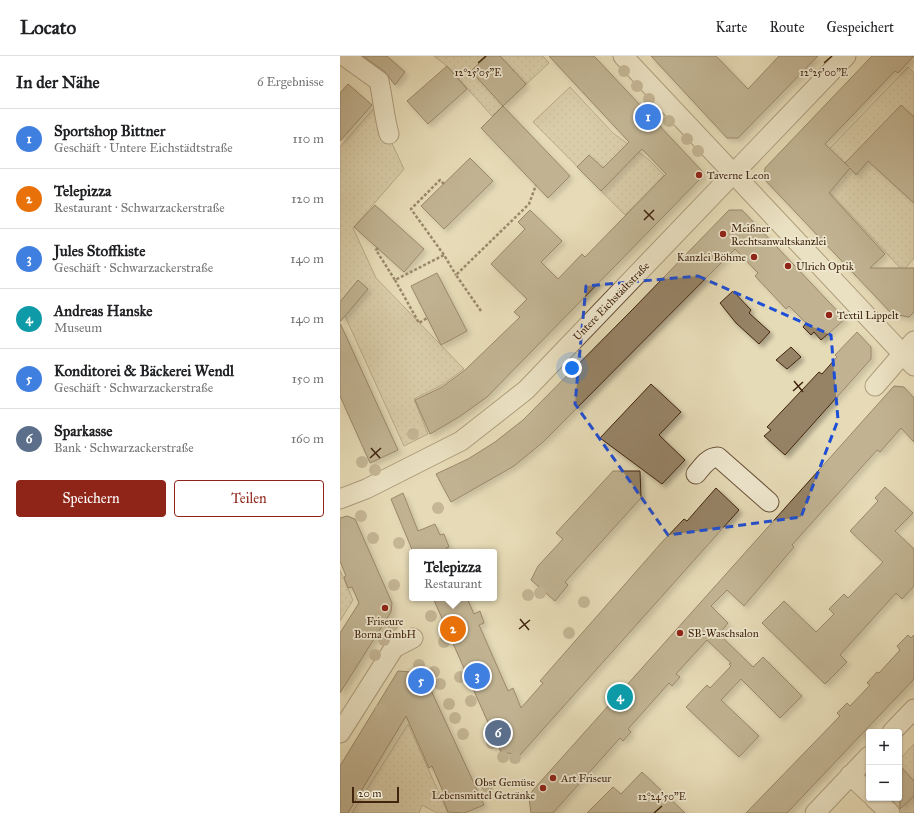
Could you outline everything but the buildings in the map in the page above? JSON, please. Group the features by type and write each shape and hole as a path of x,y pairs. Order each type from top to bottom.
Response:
{"street":[{"path":"623,56 874,324 910,354 875,386"},
{"name":"Untere Eichstädtstraße","path":"340,499 366,489 461,441 526,390 846,56"},
{"path":"347,58 379,81 383,99 384,116 389,134"},
{"path":"696,474 709,460 718,457 769,502"},
{"path":"340,733 394,648 413,638"},
{"path":"895,729 914,709"},
{"path":"815,813 866,759"},
{"path":"850,775 866,790"},
{"path":"877,801 890,813"}],"path":[{"path":"444,184 440,180 411,208 482,311"},
{"path":"456,275 529,204 536,185"},
{"path":"378,248 376,250 419,323 427,318"},
{"path":"395,280 444,255"}],"highlighted area":[{"path":"698,276 831,335 838,420 801,517 668,535 575,404 586,286"}],"shaded area":[{"path":"434,56 543,56 549,63 492,116 447,66"},
{"path":"908,67 914,73 914,258 903,271 809,170"},
{"path":"570,87 613,133 649,160 664,175 625,215 533,122"},
{"path":"375,107 404,169 353,228 376,278 464,369 442,385 414,399 428,434 404,446 340,305 340,147"},
{"path":"340,570 353,600 340,621"},
{"path":"408,724 448,813 437,813 422,805 419,813 352,813"},
{"path":"914,744 914,813 897,813 885,801 902,801 902,757"}],"place":[{"name":"Sportshop Bittner","path":"648,117"},
{"name":"Taverne Leon","path":"699,175"},
{"name":"Meißner Rechtsanwaltskanzlei","path":"723,234"},
{"name":"Kanzlei Böhme","path":"754,257"},
{"name":"Ulrich Optik","path":"788,266"},
{"name":"Textil Lippelt","path":"829,315"},
{"name":"Friseure Borna GmbH","path":"385,608"},
{"name":"Telepizza","path":"453,629"},
{"name":"SB-Waschsalon","path":"680,633"},
{"name":"Jules Stoffkiste","path":"477,676"},
{"name":"Konditorei & Bäckerei Wendl","path":"421,681"},
{"name":"Andreas Hanske","path":"620,697"},
{"name":"Sparkasse","path":"498,733"},
{"name":"Art Friseur","path":"553,778"},
{"name":"Obst Gemüse Lebensmittel Getränke","path":"543,788"}]}
